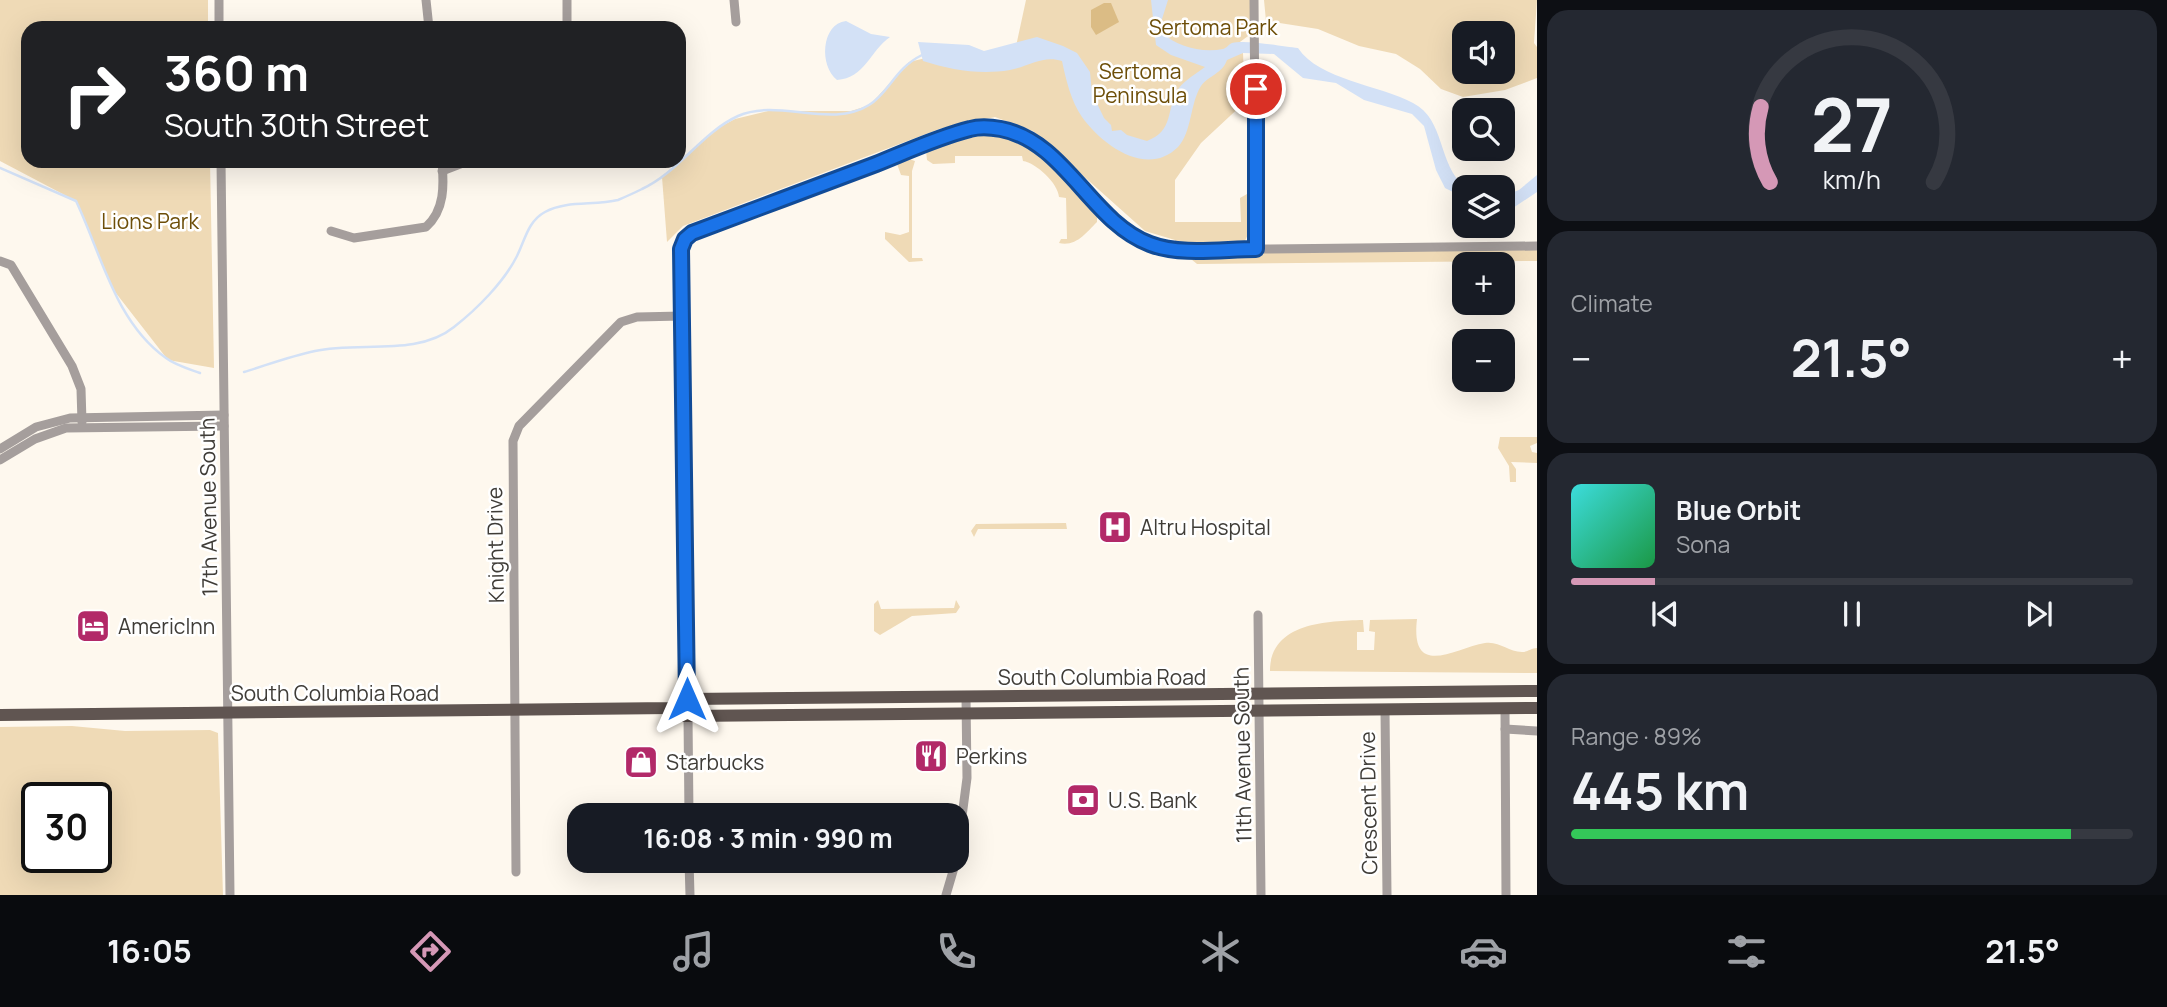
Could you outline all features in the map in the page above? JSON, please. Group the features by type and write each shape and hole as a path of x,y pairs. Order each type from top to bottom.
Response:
{"main road":[{"name":"South Columbia Road","path":"671,708 681,699 1537,692"},
{"path":"1505,708 1514,699 1537,692"},
{"path":"688,716 701,708 732,700"},
{"name":"South Columbia Road","path":"0,715 671,708 681,716 688,716 1537,708"}],"street":[{"path":"219,0 219,21"},
{"path":"426,0 428,21"},
{"path":"568,0 568,21"},
{"path":"734,0 736,22"},
{"path":"1254,0 1256,249"},
{"path":"687,699 681,249 685,239 692,233 963,131 984,127 1008,130 1039,146 1110,215 1133,235 1150,244 1176,249 1537,246"},
{"name":"17th Avenue South","path":"221,168 230,895"},
{"path":"331,231 354,238 426,227 434,220 442,203 442,168"},
{"path":"0,261 11,265 72,366 80,389 82,422"},
{"name":"Knight Drive","path":"516,872 513,441 519,426 621,322 637,317 682,316"},
{"path":"0,460 50,432 82,422 224,415"},
{"path":"0,449 36,427 59,419 224,426"},
{"name":"11th Avenue South","path":"1258,615 1261,895"},
{"path":"964,803 966,697"},
{"path":"1505,708 1506,895"},
{"name":"Crescent Drive","path":"1385,710 1387,895"},
{"path":"688,716 689,803"},
{"path":"1505,729 1537,731"},
{"path":"689,873 690,895"},
{"path":"946,895 952,873"}],"green space":[{"name":"Lions Park","path":"0,0 208,0 208,21 21,21 21,168 210,168 214,368 168,360 112,288 76,201 0,161"},
{"path":"1026,0 1254,0 1255,31 1222,55 1243,53 1245,102 1201,143 1175,180 1175,222 1241,222 1240,198 1247,194 1250,230 1244,243 1175,244 1175,240 1145,231 1033,131 995,117 939,129 683,226 667,242 662,177 672,168 686,168 686,156 716,129 735,119 768,111 851,111 870,105 909,62 955,51 1013,60"},
{"path":"1264,0 1537,0 1534,43 1537,47 1537,78 1505,90 1463,97 1441,89 1420,69 1396,54 1359,46 1318,29 1266,21"},
{"path":"993,132 1011,137 1043,156 1097,211 1097,222 1076,241 1059,243 1061,239 1067,239 1066,198 1059,197 1046,174 1023,161 1022,156 955,156 955,163 933,164 927,160 926,151 973,133"},
{"path":"906,158 915,161 912,171 912,258 922,258 923,261 909,262 885,239 885,232 900,235 909,232 909,176 901,175 897,164"},
{"path":"1537,249 1537,261 1515,261 1515,252 1452,252 1452,262 1197,264 1191,259 1195,254"},
{"path":"1500,437 1537,437 1537,443 1530,446 1532,452 1537,453 1537,463 1511,462 1516,469 1516,482 1510,482 1509,466 1498,448"},
{"path":"1066,523 1067,529 978,529 974,537 971,531 976,524"},
{"path":"878,600 881,609 954,608 956,600 960,607 956,613 912,616 880,635 874,631 874,604"},
{"path":"1417,619 1420,649 1428,655 1448,654 1485,643 1517,652 1537,648 1537,673 1270,671 1273,655 1280,642 1304,628 1363,620 1364,632 1357,632 1357,650 1374,650 1375,632 1369,631 1370,620"},
{"path":"72,726 125,731 210,730 218,733 223,895 0,895 0,727"}],"shaded area":[{"path":"1104,3 1111,3 1119,22 1096,35 1091,27 1091,10"}],"water":[{"path":"1151,0 1168,0 1162,19 1162,32 1174,42 1198,49 1215,50 1232,43 1246,42 1298,48 1320,68 1413,103 1424,111 1437,131 1455,175 1452,175 1452,192 1445,188 1436,170 1424,126 1412,114 1364,100 1336,83 1303,78 1274,54 1243,53 1227,60 1197,93 1186,134 1178,147 1166,156 1139,159 1113,147 1082,117 1067,83 1062,61 1042,60 999,71 966,71 923,61 918,42 969,45 984,51 1037,37 1063,46 1077,53 1090,72 1092,93 1112,131 1121,130 1127,135 1147,141 1166,125 1179,88 1205,67 1171,55 1156,45"},
{"path":"846,21 871,34 890,37 861,69 837,80 827,65 825,46 832,30"},
{"path":"1537,175 1537,192 1515,207 1515,192"}],"waterway":[{"path":"686,156 725,123 754,111 821,114 854,112 876,100 905,67 922,55"},
{"path":"0,168 76,201 111,286 134,326 166,358 200,373"},
{"path":"244,372 315,351 405,345 439,336 463,320 497,285 512,266 531,226 539,216 562,206 618,200 655,182 673,168"}],"place":[{"name":"Altru Hospital","path":"1115,527"},
{"name":"AmericInn","path":"93,626"},
{"name":"Perkins","path":"931,756"},
{"name":"Starbucks","path":"641,762"},
{"name":"U.S. Bank","path":"1083,800"}],"route":[{"path":"687,699 681,249 685,239 692,233 919,147 969,129 984,127 1008,130 1028,138 1133,235 1150,244 1176,249 1256,249 1256,89"}],"park label":[{"name":"Sertoma Park","path":"1213,27"},
{"name":"Sertoma Peninsula","path":"1140,83"}]}
